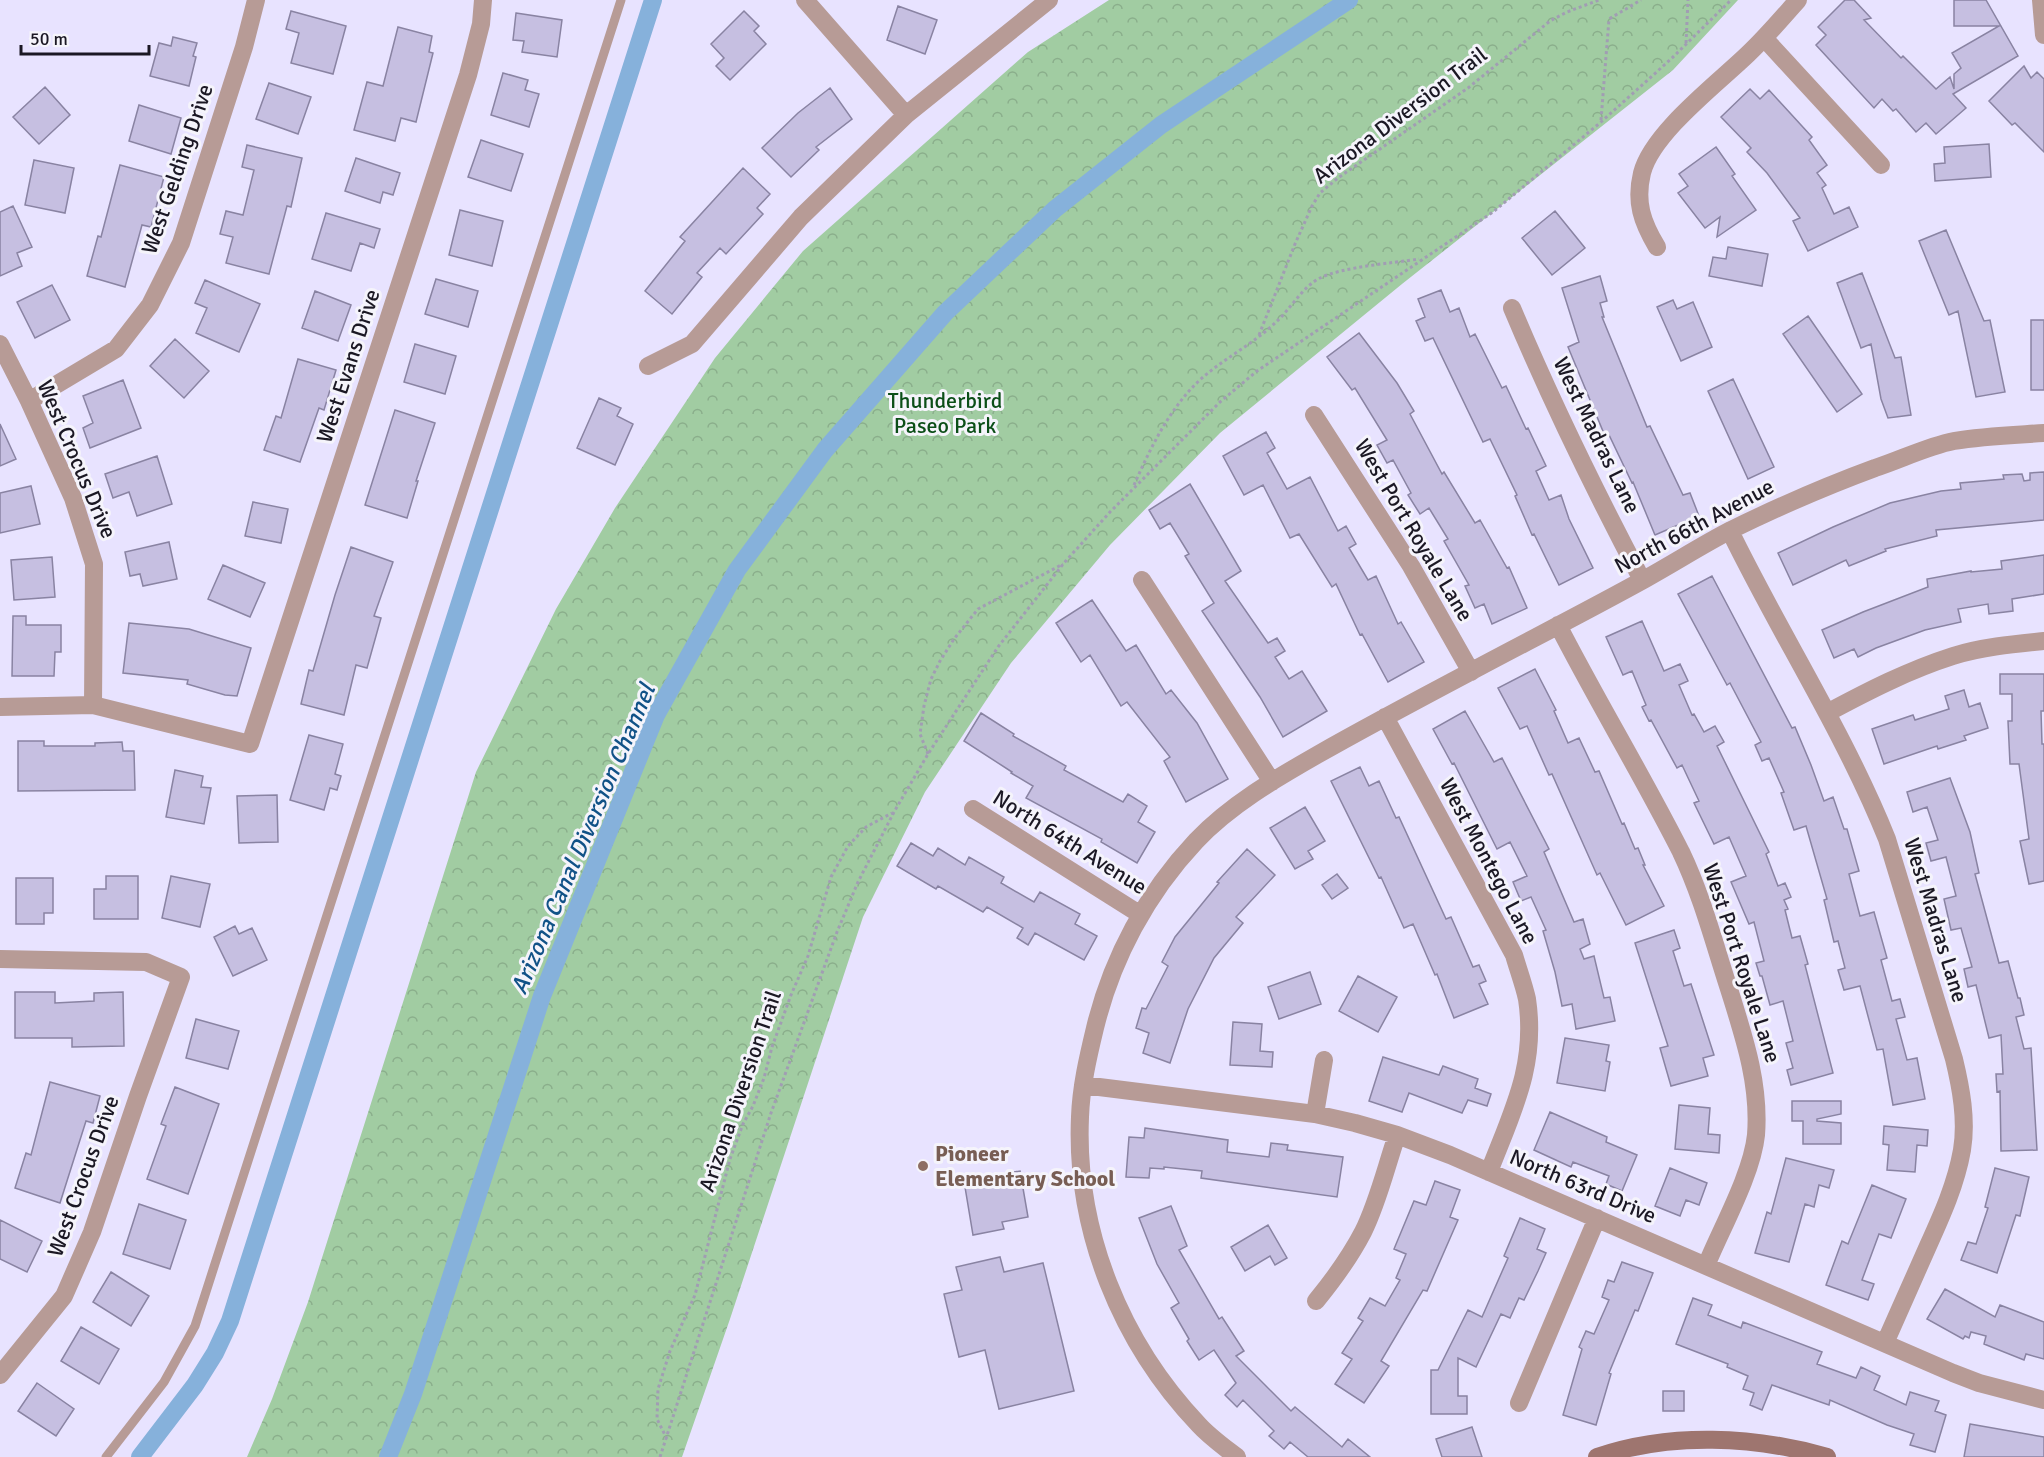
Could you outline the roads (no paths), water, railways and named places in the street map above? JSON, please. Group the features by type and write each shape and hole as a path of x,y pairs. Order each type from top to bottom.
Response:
{"street":[{"name":"West Gelding Drive","path":"29,401 116,349 150,305 181,243 244,47 256,0"},
{"name":"West Evans Drive","path":"93,705 250,744 468,75 481,24 483,0"},
{"path":"805,0 906,115"},
{"path":"648,366 692,344 801,217 906,115 1049,0"},
{"path":"1657,247 1645,226 1638,199 1642,171 1668,130 1764,38 1798,0"},
{"path":"2041,0 2044,35"},
{"path":"1764,38 1881,165"},
{"name":"West Madras Lane","path":"1512,308 1550,397 1642,580"},
{"name":"West Crocus Drive","path":"0,344 73,498 94,564 93,705"},
{"name":"West Port Royale Lane","path":"1314,415 1411,566 1471,672"},
{"name":"North 66th Avenue","path":"1237,1457 1202,1428 1152,1365 1126,1323 1107,1281 1087,1210 1081,1168 1080,1118 1083,1085 1102,998 1130,933 1173,870 1198,839 1230,812 1272,782 1385,717 1730,531 1834,483 1950,442 2044,433"},
{"name":"West Madras Lane","path":"1730,531 1869,795 1887,839 1961,1088 1962,1150 1954,1183 1885,1343"},
{"path":"1142,580 1272,782"},
{"name":"West Port Royale Lane","path":"1558,625 1681,853 1700,899 1746,1042 1754,1077 1757,1106 1756,1137 1749,1167 1706,1266"},
{"path":"1827,713 1877,687 1954,656 2044,641"},
{"path":"0,707 93,705"},
{"name":"West Montego Lane","path":"1385,717 1514,955 1527,998 1529,1033 1526,1071 1517,1103 1489,1172"},
{"name":"North 64th Avenue","path":"973,809 1141,915"},
{"name":"West Crocus Drive","path":"0,958 146,962 181,977 92,1232 64,1296 0,1375"},
{"path":"1315,1114 1324,1060"},
{"name":"North 63rd Drive","path":"1083,1085 1315,1114 1397,1135 1426,1145 1979,1383 2044,1400"},
{"path":"1316,1301 1345,1263 1364,1230 1376,1201 1397,1135"},
{"path":"1519,1403 1597,1218"},
{"path":"1598,1457 1673,1442 1724,1441 1783,1447 1827,1457"}],"lane":[{"path":"106,1457 164,1382 195,1326 621,0"}],"waterway":[{"path":"140,1457 195,1385 215,1353 230,1321 653,0"},
{"name":"Arizona Canal Diversion Channel","path":"388,1457 413,1394 542,996 656,715 737,570 825,450 945,313 1055,209 1161,125 1349,0"}],"place":[{"name":"Pioneer Elementary School","path":"923,1166"}],"park label":[{"name":"Thunderbird Paseo Park","path":"945,413"}]}
